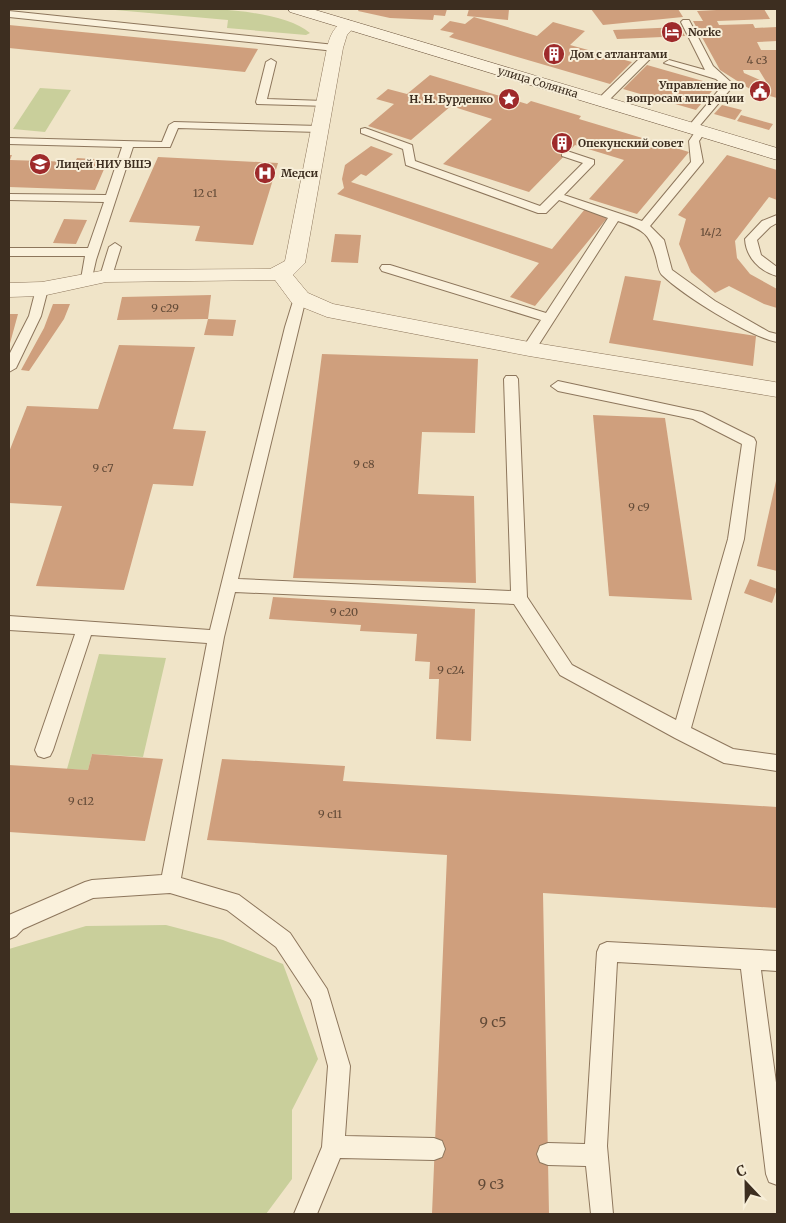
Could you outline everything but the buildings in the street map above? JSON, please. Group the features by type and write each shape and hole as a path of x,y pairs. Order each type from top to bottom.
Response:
{"street":[{"name":"улица Солянка","path":"296,9 340,36 602,101 697,130 776,151"},
{"path":"9,290 42,289 96,278 260,276 280,273 295,263 319,129 340,36"},
{"path":"280,273 300,298 327,310 529,349 776,388"}],"lane":[{"path":"9,14 340,36"},
{"path":"644,226 698,162 694,141 697,130 729,85 709,68 686,22"},
{"path":"602,101 645,59"},
{"path":"271,62 261,102 324,104"},
{"path":"669,62 721,78"},
{"path":"9,141 166,146 174,125 319,129"},
{"path":"365,131 408,147 410,163 542,211 590,162 566,154"},
{"path":"96,278 92,252 129,144"},
{"path":"557,196 644,226 658,240 666,272 710,304 765,335 777,338"},
{"path":"9,197 109,199"},
{"path":"529,349 615,216"},
{"path":"777,219 766,224 750,239 751,249 758,260 777,272"},
{"path":"96,278 116,247"},
{"path":"9,252 92,252"},
{"path":"386,268 549,318"},
{"path":"9,368 35,316 42,289"},
{"path":"170,884 216,637 291,327 300,298"},
{"path":"511,378 519,598 566,670 681,733 730,757 777,763"},
{"path":"558,386 696,416 749,442 736,539 681,733"},
{"path":"229,585 519,598"},
{"path":"9,623 216,637"},
{"path":"44,750 85,629"},
{"path":"9,929 16,922 92,889 170,884 232,902 283,940 320,996 338,1066 333,1147 306,1214"},
{"path":"602,1214 597,1155 607,952 777,961"},
{"path":"750,960 777,1174"},
{"path":"333,1147 434,1150"},
{"path":"548,1154 597,1155"}],"green space":[{"path":"181,8 241,11 269,16 292,23 310,33 306,35 227,28 228,20 104,9"},
{"path":"40,88 71,90 45,132 13,129"},
{"path":"99,654 166,658 143,757 92,754 88,770 67,769"},
{"path":"166,925 223,940 283,964 318,1059 292,1110 292,1179 266,1214 9,1214 9,949 86,926"}],"place":[{"name":"Norke","path":"672,32"},
{"name":"Дом с атлантами","path":"554,54"},
{"name":"Управление по вопросам миграции","path":"760,91"},
{"name":"Н. Н. Бурденко","path":"509,99"},
{"name":"Опекунский совет","path":"562,143"},
{"name":"Лицей НИУ ВШЭ","path":"40,164"},
{"name":"Медси","path":"265,173"}]}
